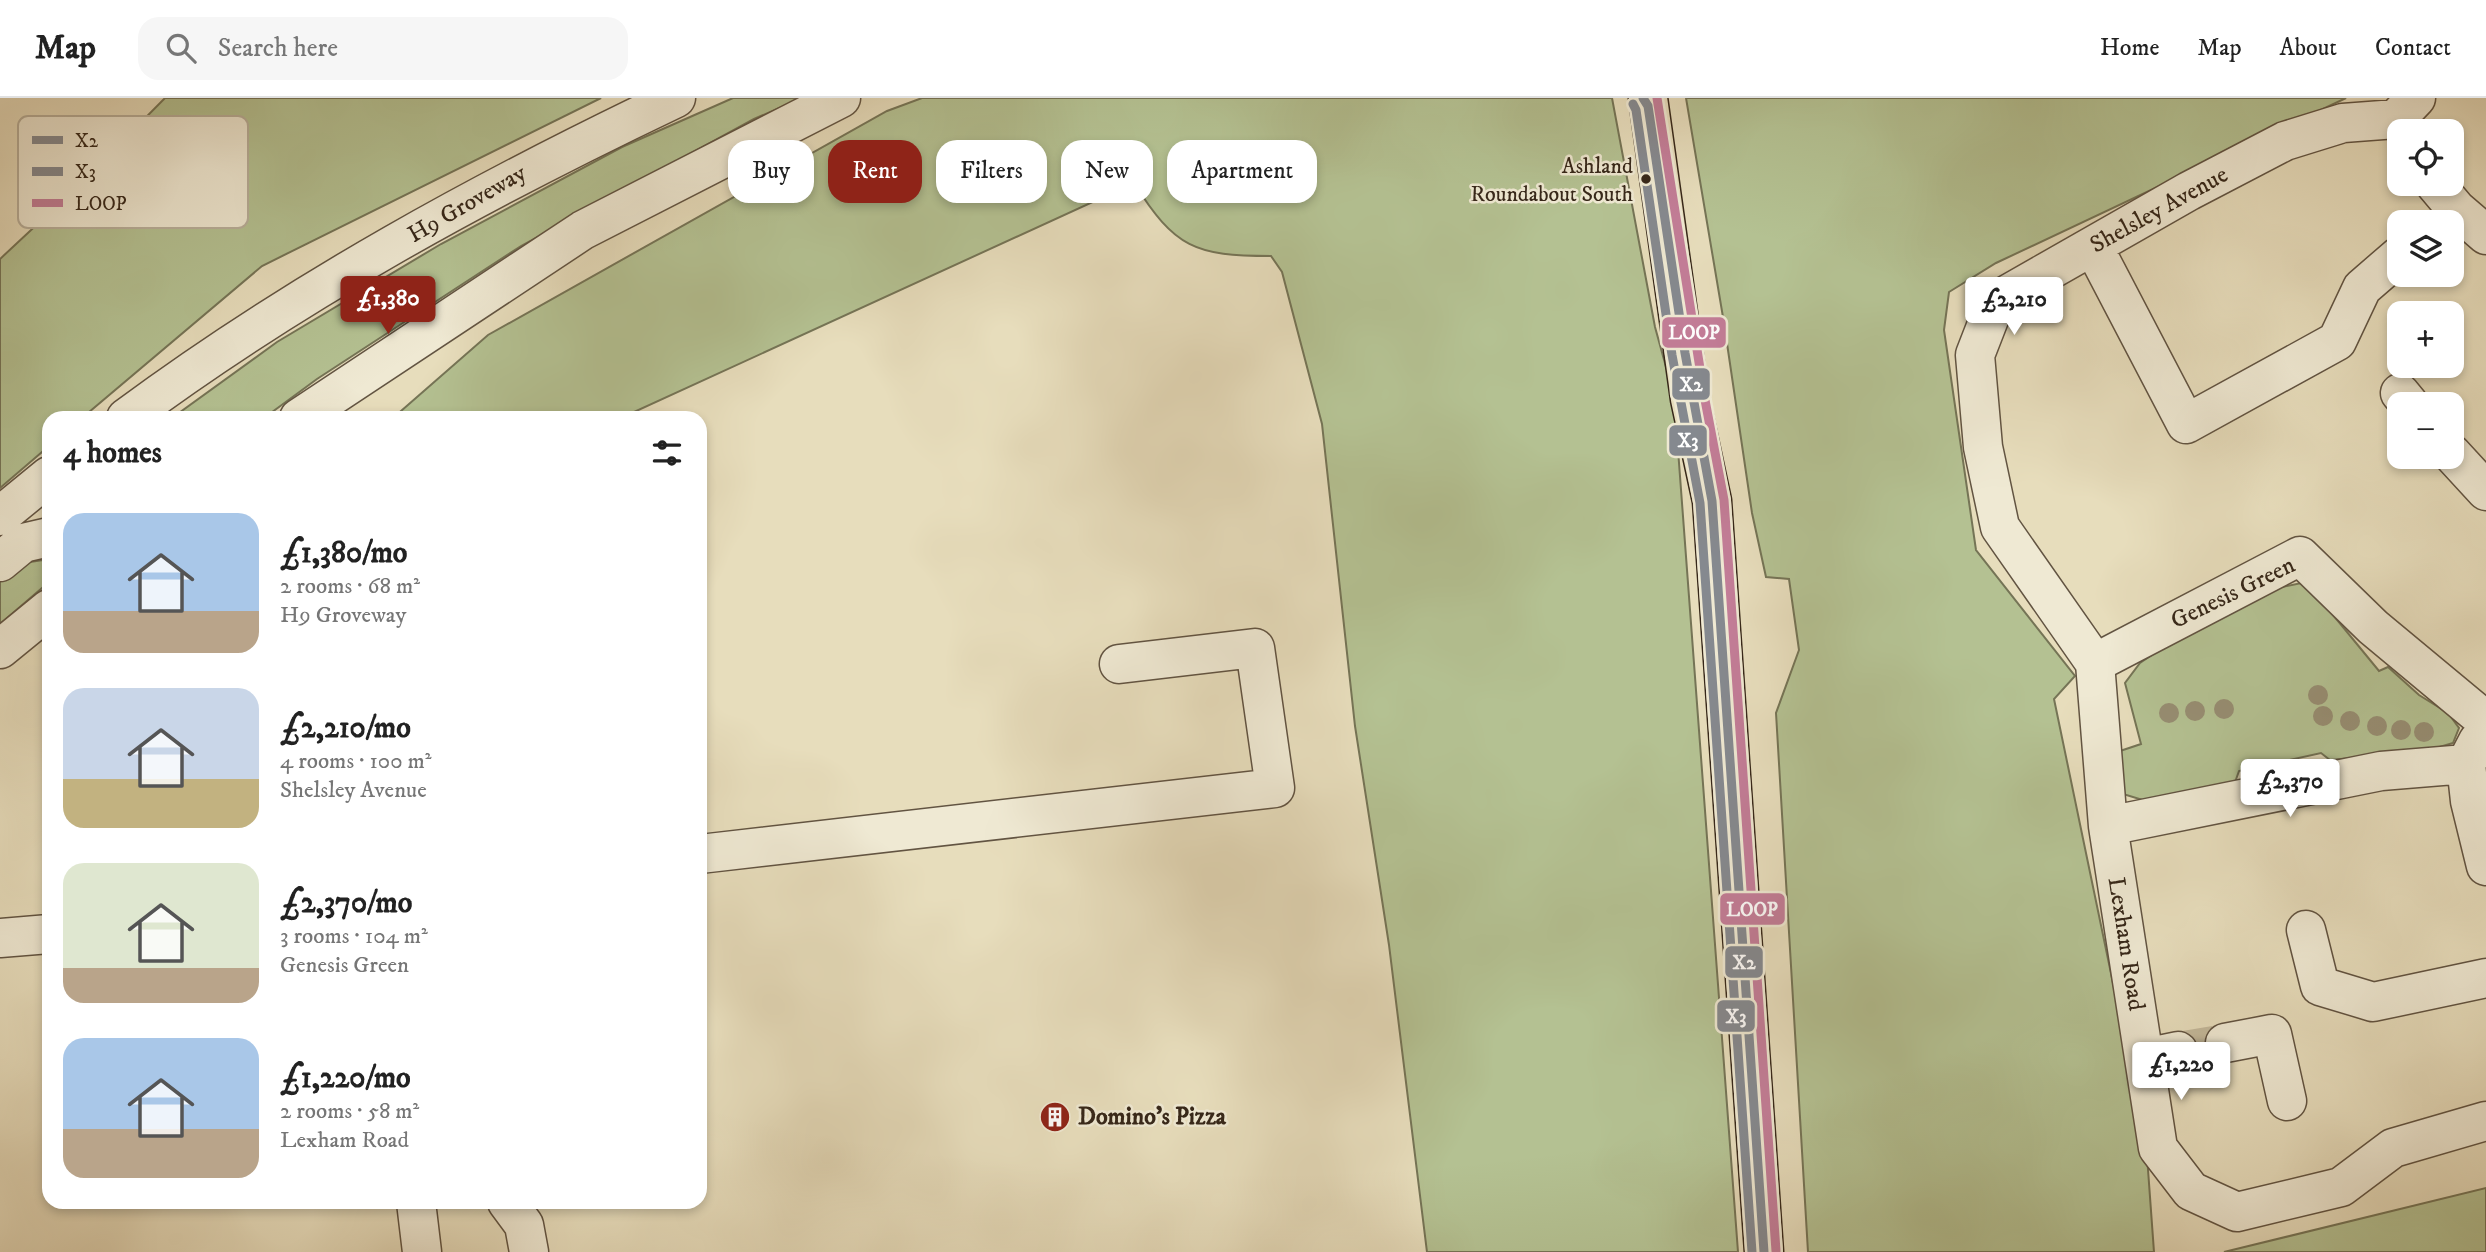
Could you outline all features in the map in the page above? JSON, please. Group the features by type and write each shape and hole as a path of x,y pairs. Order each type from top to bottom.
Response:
{"main road":[{"path":"1647,101 1690,399 1712,501 1764,1252"}],"street":[{"name":"H9 Groveway","path":"136,411 287,306 538,164 676,98"},
{"path":"309,411 583,230 841,98"},
{"name":"Shelsley Avenue","path":"2103,743 2095,663 2000,527 1983,447 1975,355 1996,301 2285,141 2343,122 2404,116"},
{"path":"2444,205 2486,235"},
{"path":"2093,246 2186,424 2337,341 2362,288 2387,266"},
{"path":"345,411 477,299"},
{"path":"2464,467 2486,491"},
{"path":"0,516 42,482"},
{"path":"0,562 23,543 42,539"},
{"name":"Genesis Green","path":"2095,663 2300,556 2373,627 2486,721"},
{"path":"22,638 42,617"},
{"path":"707,853 1275,788 1255,648 1119,664"},
{"path":"2486,727 2466,764 2470,801 2486,866"},
{"name":"Lexham Road","path":"2103,743 2108,826 2161,1055 2158,1148 2191,1191 2237,1212 2341,1187 2393,1148 2486,1121"},
{"path":"2108,826 2381,771 2466,764"},
{"path":"2306,930 2320,986 2373,1002 2486,978"},
{"path":"0,938 42,935"},
{"path":"2225,1043 2272,1034 2287,1101"},
{"path":"417,1209 422,1252"},
{"path":"492,1209 520,1226"}],"green space":[{"path":"165,98 601,98 262,266 90,411 42,411 42,452 0,488 0,259 33,228 248,228 248,116 147,116"},
{"path":"733,98 802,98 754,119 521,246 317,379 274,411 182,411 277,342 441,244 622,147"},
{"path":"922,98 1612,98 1655,327 1674,396 1738,1252 1427,1252 1389,945 1355,726 1322,424 1282,272 1271,256 1223,254 1205,250 1175,235 1162,222 1148,203 1153,203 1153,140 1061,140 1061,203 1090,203 636,411 401,411 488,335 728,200 728,203 814,203 814,152 828,144 828,203 922,203 922,140 835,140 887,111"},
{"path":"1686,98 2346,98 1996,263 1949,292 1944,330 1976,550 2075,676 2054,699 2146,1142 2154,1252 1808,1252 1776,713 1799,650 1789,579 1766,577 1752,513 1724,323"},
{"path":"42,560 42,588 0,624 0,581 30,562"},
{"path":"2306,582 2379,671 2388,667 2419,695 2448,713 2459,728 2453,743 2426,751 2330,760 2321,753 2239,771 2234,785 2146,801 2123,794 2120,751 2141,744 2125,683 2140,663 2165,646 2273,589"},
{"path":"2486,1188 2486,1252 2224,1252"}],"tunnel":[{"path":"2178,1051 2225,1043"}],"transit line":[{"name":"X2","path":"1643,98 1648,106 1685,353 1712,501 1764,1252"},
{"name":"LOOP","path":"1657,98 1705,400 1724,500 1776,1251"},
{"name":"X3","path":"1633,104 1672,355 1700,503 1752,1252"}],"place":[{"name":"Ashland Roundabout South","path":"1646,179"},
{"name":"Domino's Pizza","path":"1055,1117"}]}
